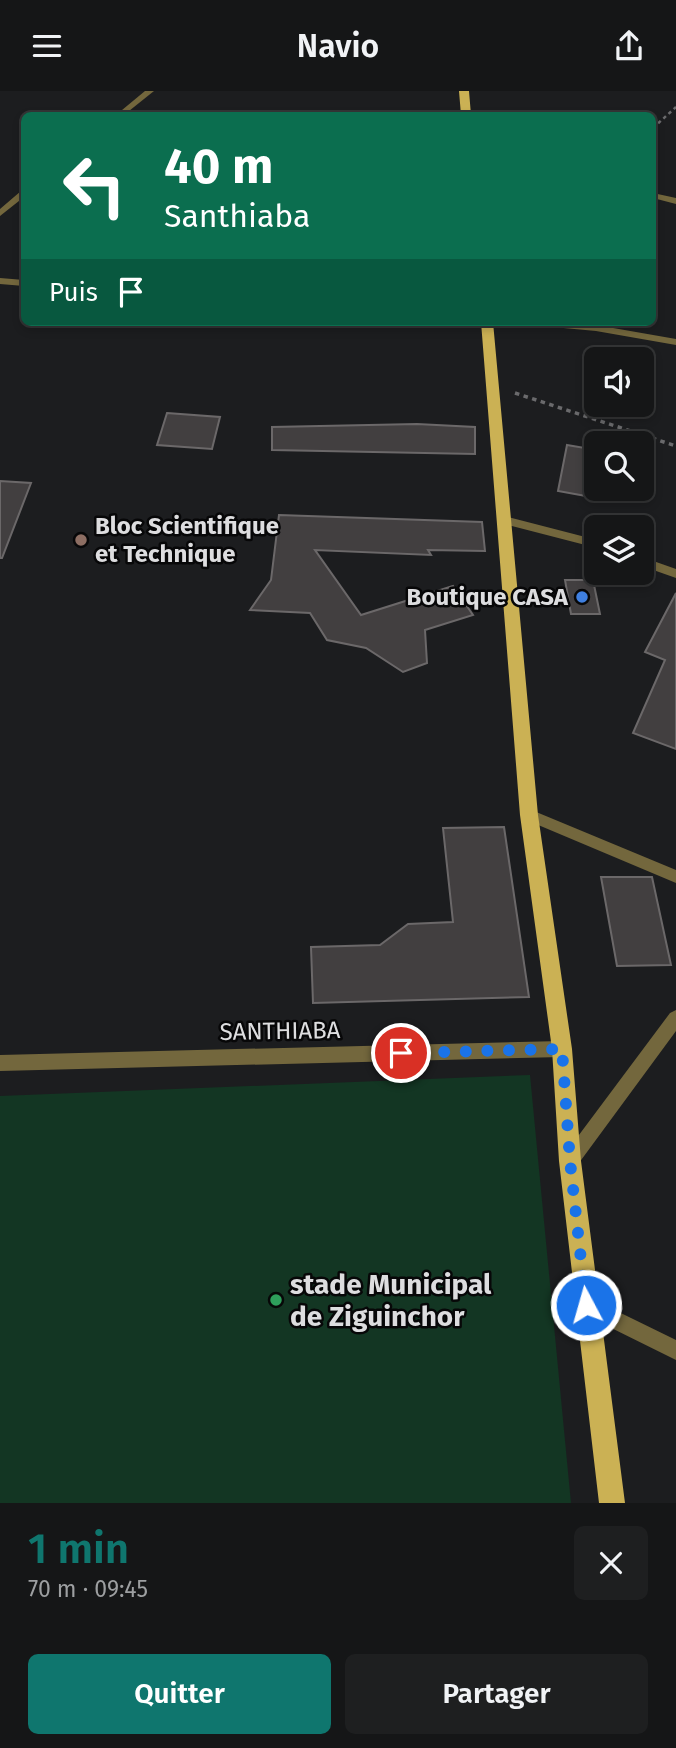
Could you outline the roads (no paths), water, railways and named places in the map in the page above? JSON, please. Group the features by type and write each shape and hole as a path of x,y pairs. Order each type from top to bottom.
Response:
{"main road":[{"path":"464,91 466,112"},
{"path":"487,326 495,387 529,815 562,1049 570,1161 612,1503"}],"street":[{"path":"124,112 150,91"},
{"path":"0,213 21,196"},
{"path":"656,196 676,201"},
{"path":"0,281 21,283"},
{"path":"574,326 676,342"},
{"path":"504,520 584,541"},
{"path":"654,566 676,574"},
{"path":"529,815 676,877"},
{"path":"570,1161 676,1018"},
{"name":"SANTHIABA","path":"0,1063 562,1049"},
{"path":"586,1305 676,1350"}],"place":[{"name":"Bloc Scientifique et Technique","path":"81,540"},
{"name":"Boutique CASA","path":"582,597"},
{"name":"stade Municipal de Ziguinchor","path":"276,1300"}]}
